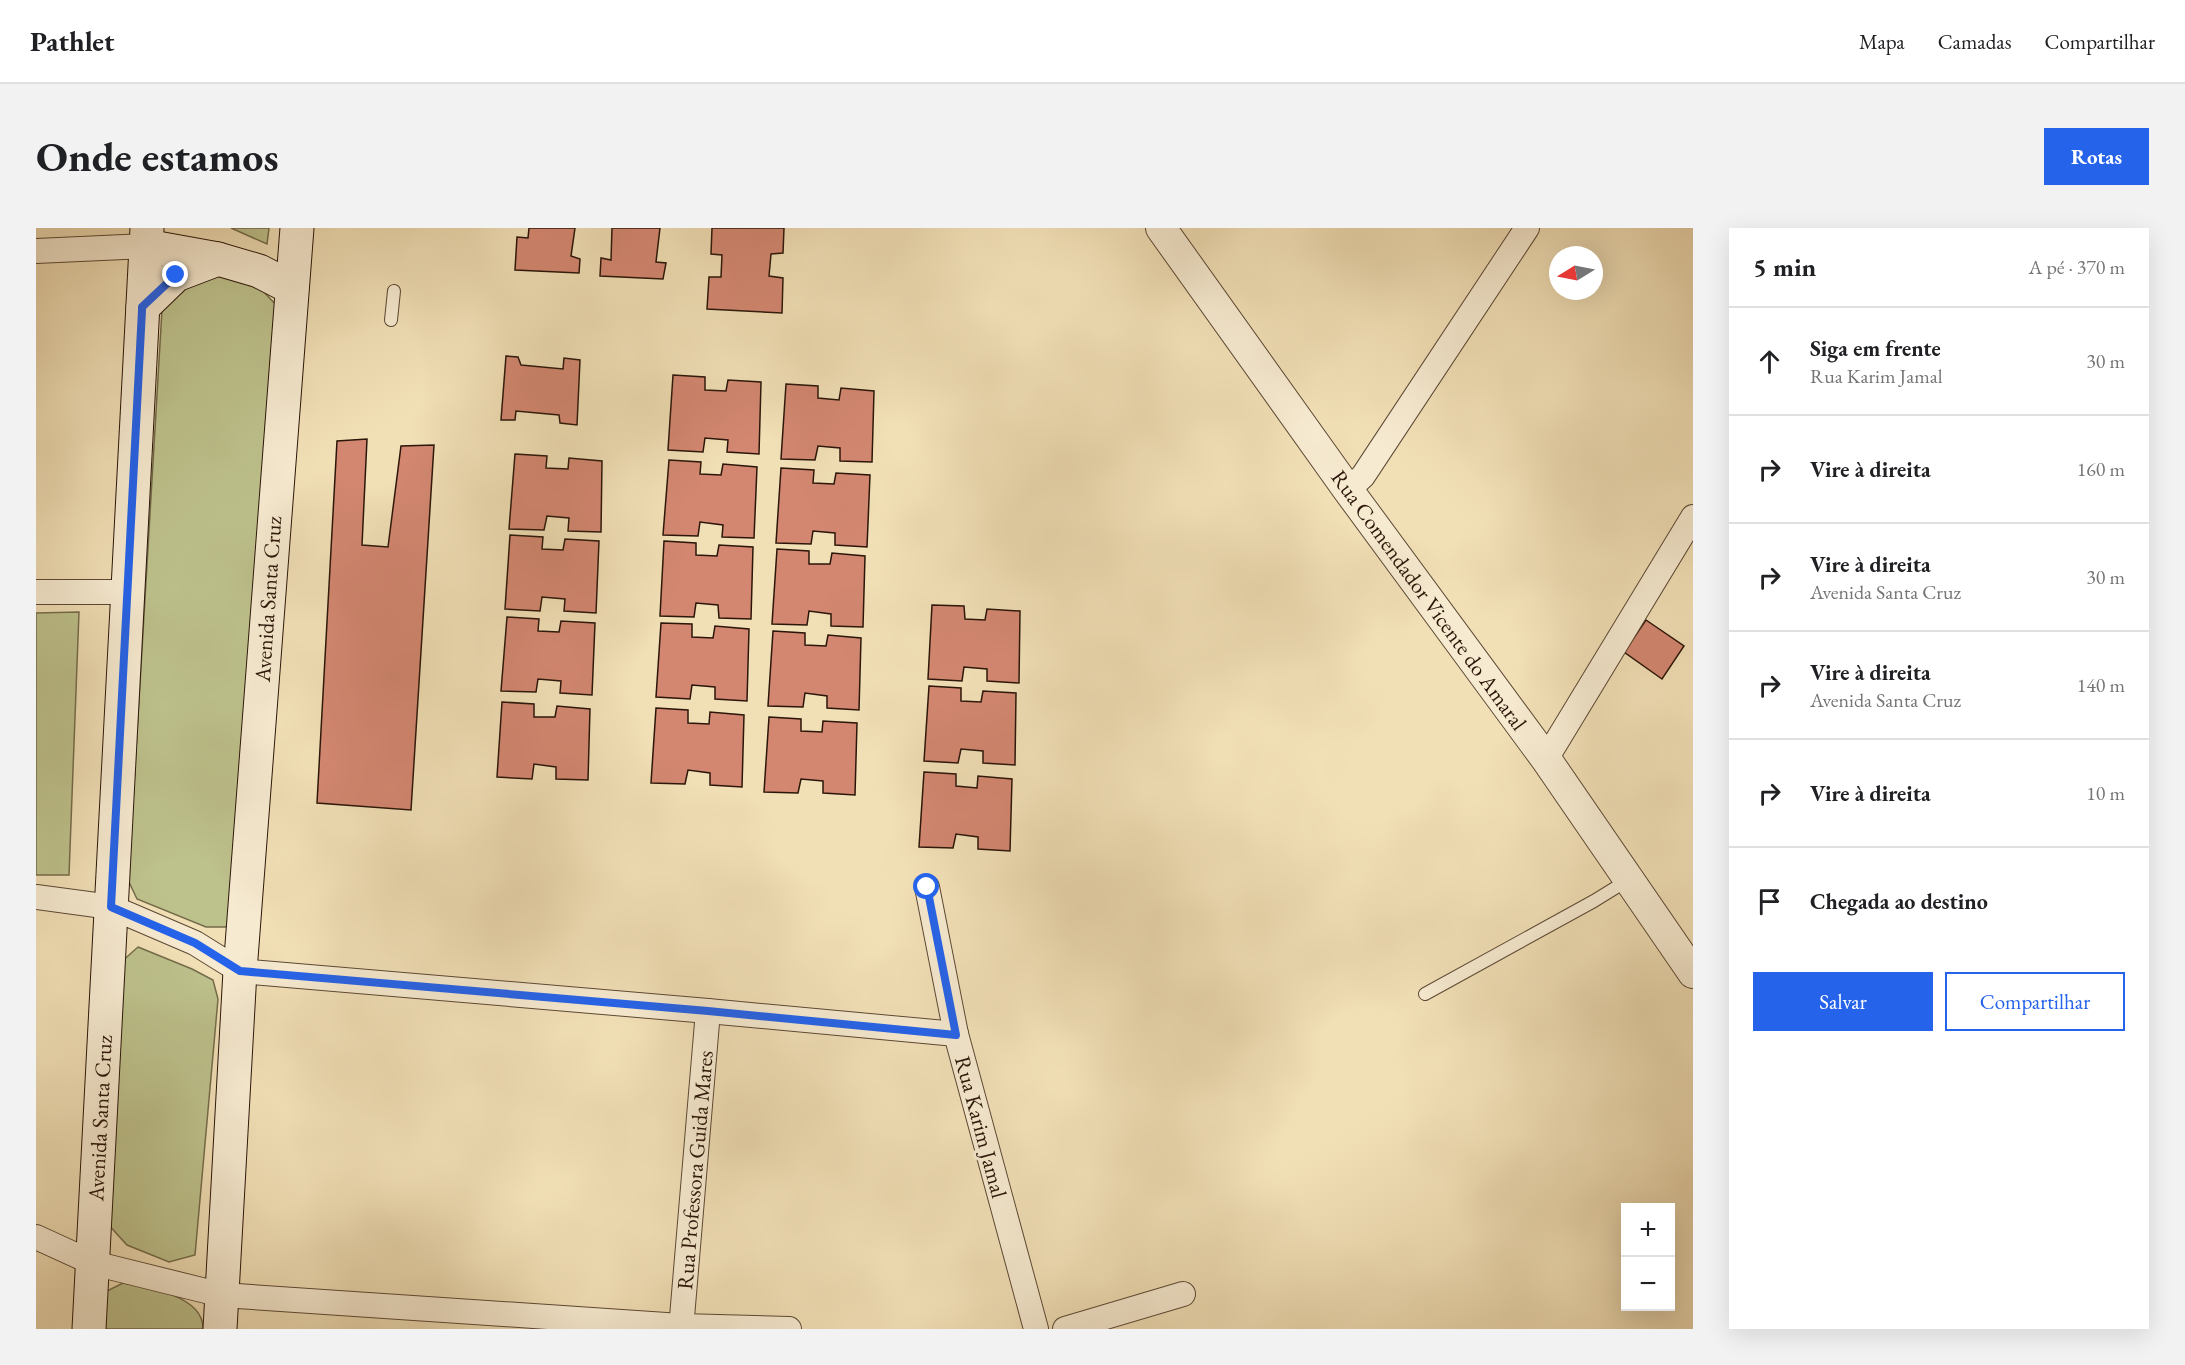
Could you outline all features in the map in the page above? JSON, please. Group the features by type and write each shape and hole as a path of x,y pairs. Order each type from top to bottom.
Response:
{"main road":[{"name":"Avenida Santa Cruz","path":"220,1329 240,971 297,228"},
{"name":"Avenida Santa Cruz","path":"89,1329 146,237"},
{"path":"146,237 259,271 292,288"},
{"path":"142,307 176,275 218,260"}],"street":[{"name":"Rua Comendador Vicente do Amaral","path":"1161,228 1348,490 1546,759 1693,973"},
{"path":"1348,490 1363,476 1527,228"},
{"path":"36,252 146,237"},
{"path":"1546,759 1693,517"},
{"path":"36,592 126,592"},
{"name":"Rua Karim Jamal","path":"927,887 956,1035 1036,1329"},
{"path":"36,897 111,907 195,943 240,971 708,1011 956,1035"},
{"name":"Rua Professora Guida Mares","path":"681,1327 708,1011"},
{"path":"36,1238 93,1263 222,1295 681,1327 789,1329"},
{"path":"1065,1329 1183,1294"}],"lane":[{"path":"391,320 394,291"},
{"path":"1425,994 1594,901 1629,879"}],"green space":[{"path":"231,228 269,228 267,244"},
{"path":"217,272 251,278 277,306 232,918 226,927 206,927 137,899 129,882 162,310 174,291"},
{"path":"79,612 69,875 36,875 36,613"},
{"path":"138,947 213,980 218,999 195,1255 169,1262 127,1245 106,1222 120,963"},
{"path":"123,1283 160,1291 185,1301 201,1318 203,1329 103,1329 105,1292"}],"building":[{"path":"529,228 575,228 571,256 580,259 579,273 515,270 517,237 528,238"},
{"path":"612,228 660,228 656,262 666,263 663,279 600,276 601,258 611,260"},
{"path":"712,228 784,228 783,253 771,254 769,276 783,278 782,313 707,309 709,277 721,277 722,255 711,254"},
{"path":"506,356 518,357 521,365 563,369 564,358 580,360 577,425 560,423 559,415 516,411 515,420 501,420"},
{"path":"673,375 705,377 705,390 726,391 728,380 761,382 759,454 727,452 728,440 705,438 703,452 668,450"},
{"path":"786,384 818,386 818,398 839,400 841,388 874,391 872,462 840,461 840,448 818,446 815,460 781,459"},
{"path":"367,439 362,545 388,547 401,446 434,445 411,810 317,803 337,441"},
{"path":"515,454 547,456 546,468 568,469 569,458 602,461 601,532 568,531 569,518 547,516 544,530 509,529"},
{"path":"669,460 701,462 700,474 721,475 723,464 757,467 754,538 722,537 723,525 700,522 698,536 663,535"},
{"path":"781,468 814,470 813,483 834,484 836,473 870,475 867,547 835,545 835,533 813,531 811,544 776,543"},
{"path":"510,535 543,537 542,549 563,550 565,539 599,541 596,613 564,611 565,599 542,597 540,611 505,609"},
{"path":"664,541 696,543 696,555 717,556 719,545 753,547 751,619 719,618 718,605 696,603 694,617 660,616"},
{"path":"777,549 809,551 809,564 830,564 832,553 865,556 863,627 831,626 831,614 809,611 807,625 772,624"},
{"path":"932,605 964,606 965,619 985,620 987,609 1020,611 1019,683 987,681 987,669 964,667 962,681 928,679"},
{"path":"507,617 539,619 538,631 559,632 561,621 595,623 592,695 560,693 561,681 538,679 536,692 501,691"},
{"path":"1646,620 1684,646 1662,679 1624,652"},
{"path":"661,623 692,624 692,637 713,638 715,626 749,629 747,701 715,699 715,687 692,685 690,699 656,697"},
{"path":"773,631 805,633 805,645 826,646 828,635 861,638 859,710 827,708 827,696 805,693 803,707 768,706"},
{"path":"929,686 961,688 961,701 981,702 983,691 1016,693 1015,765 983,763 983,751 961,749 958,763 924,761"},
{"path":"502,702 534,704 534,717 555,717 557,706 590,709 588,780 556,779 556,767 534,764 532,779 497,777"},
{"path":"656,708 688,710 688,723 709,724 710,712 744,715 742,787 710,785 710,773 688,770 685,784 651,783"},
{"path":"769,717 801,719 801,731 822,732 823,721 857,723 855,795 823,793 823,781 801,779 798,793 764,792"},
{"path":"924,772 956,774 956,786 977,788 978,776 1012,779 1010,851 978,849 978,837 956,834 953,848 919,847"}],"route":[{"path":"176,275 142,307 111,907 195,943 240,971 708,1011 956,1035 927,887"}]}
